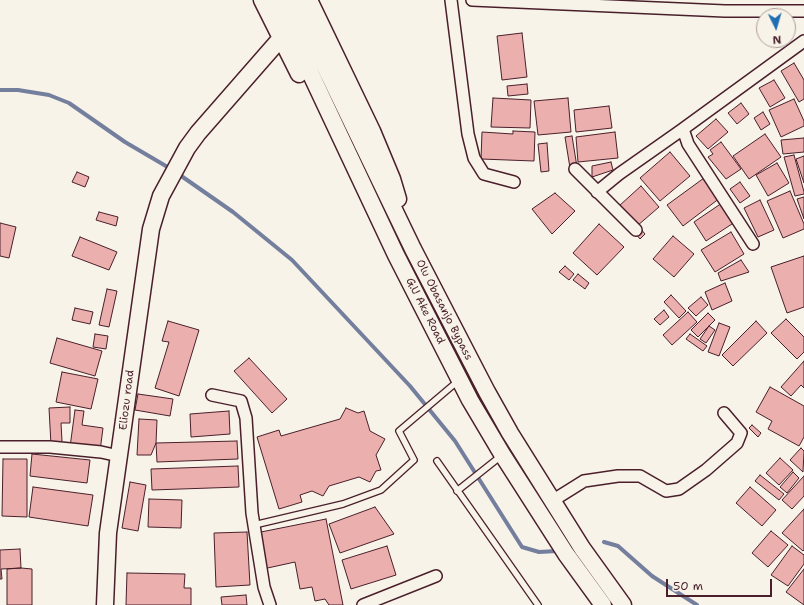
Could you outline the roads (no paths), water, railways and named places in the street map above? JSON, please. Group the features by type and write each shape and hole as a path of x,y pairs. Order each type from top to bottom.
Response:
{"main road":[{"path":"262,0 337,152 396,254"},
{"name":"G.U Ake Road","path":"276,0 396,254 460,380 502,454 566,554 603,605"},
{"name":"Olu Obasanjo Bypass","path":"293,0 413,249 487,392 582,548 623,605"},
{"path":"309,0 372,132 392,179 413,249"},
{"name":"Eliozu road","path":"105,605 108,533 145,261 151,229 161,196 187,148 198,133 281,38"}],"street":[{"path":"451,0 468,134 474,158 484,174 514,182"},
{"path":"472,0 769,5 804,11"},
{"path":"597,192 619,174 804,41"},
{"path":"683,129 688,144 752,244"},
{"path":"575,169 636,230"},
{"path":"212,395 241,401 246,418 254,525 264,587 270,605"},
{"path":"552,501 584,481 618,476 640,476 666,491 679,489 706,470 737,443 741,433 724,413"},
{"path":"0,447 50,447 119,456"},
{"path":"363,605 436,576"}],"lane":[{"path":"254,525 343,504 381,490 414,460 399,432 460,380"},
{"path":"457,491 502,454"},
{"path":"437,461 538,605"}],"waterway":[{"path":"0,90 18,90 49,95 69,103 125,142 171,169"},
{"path":"177,173 233,212 292,260 410,386 455,441 522,547 539,552 557,551"},
{"path":"604,542 618,546 652,576 697,605"}]}
